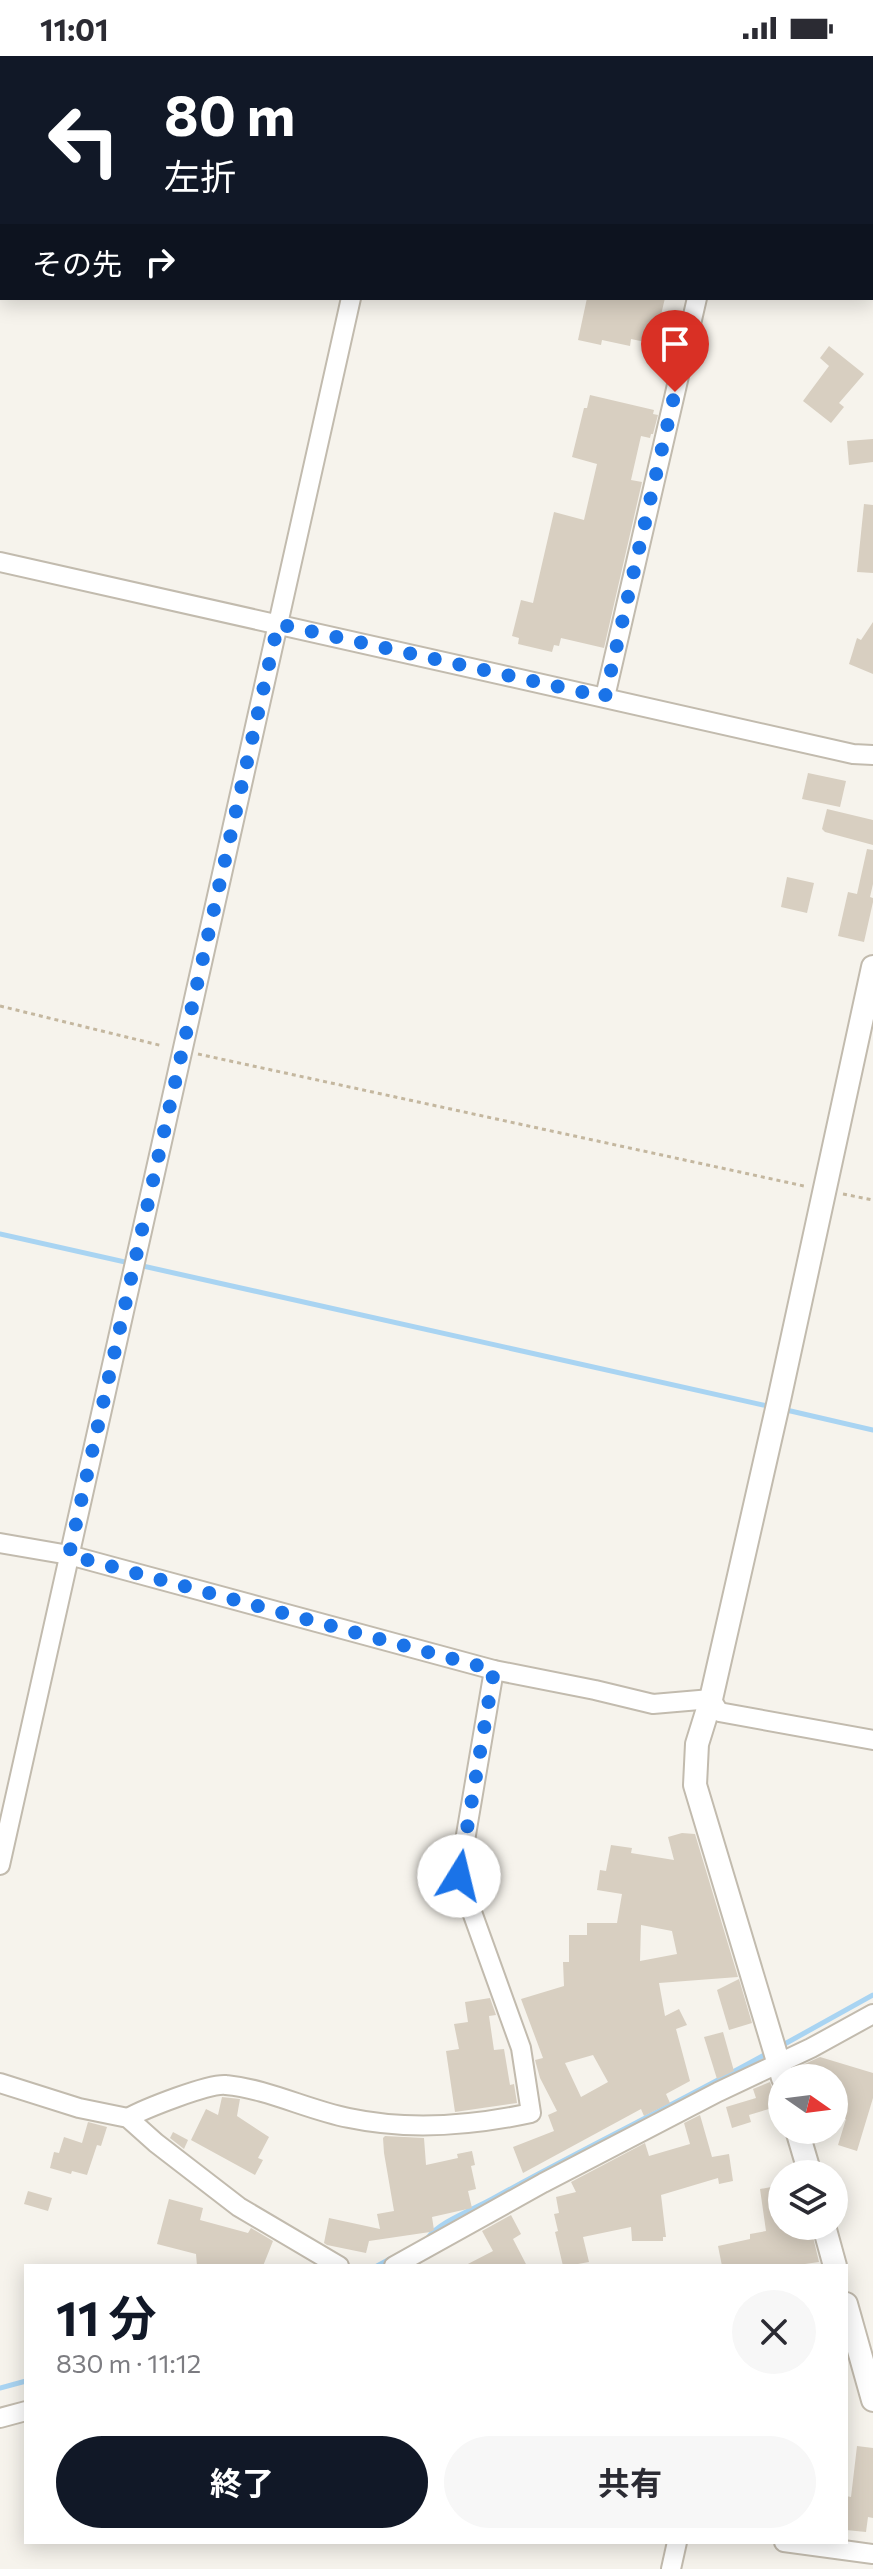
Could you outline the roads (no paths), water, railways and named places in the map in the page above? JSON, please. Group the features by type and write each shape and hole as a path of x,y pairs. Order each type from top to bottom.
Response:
{"street":[{"path":"0,1865 351,300"},
{"path":"605,697 697,300"},
{"path":"0,562 853,754 873,755"},
{"path":"779,2064 695,1785 697,1744 711,1699 873,967"},
{"path":"0,1543 69,1555 494,1670 653,1704 711,1699"},
{"path":"128,2118 147,2107 222,2084 272,2095 350,2119 426,2127 492,2121 531,2113 521,2048 459,1876 494,1670"},
{"path":"711,1699 719,1712 873,1740"},
{"path":"789,2064 811,2048 873,2014"},
{"path":"398,2264 543,2183 768,2076"},
{"path":"0,2083 79,2108 128,2118 239,2207 336,2264"},
{"path":"828,2240 834,2264"},
{"path":"848,2311 873,2400"},
{"path":"0,2418 24,2412"},
{"path":"671,2569 677,2544"},
{"path":"799,2544 873,2554"}],"waterway":[{"path":"0,1234 772,1407"},
{"path":"782,1409 873,1430"},
{"path":"781,2046 873,1995"},
{"path":"427,2239 439,2227 458,2216 768,2053"},
{"path":"381,2264 390,2259"},
{"path":"0,2388 24,2382"}]}
